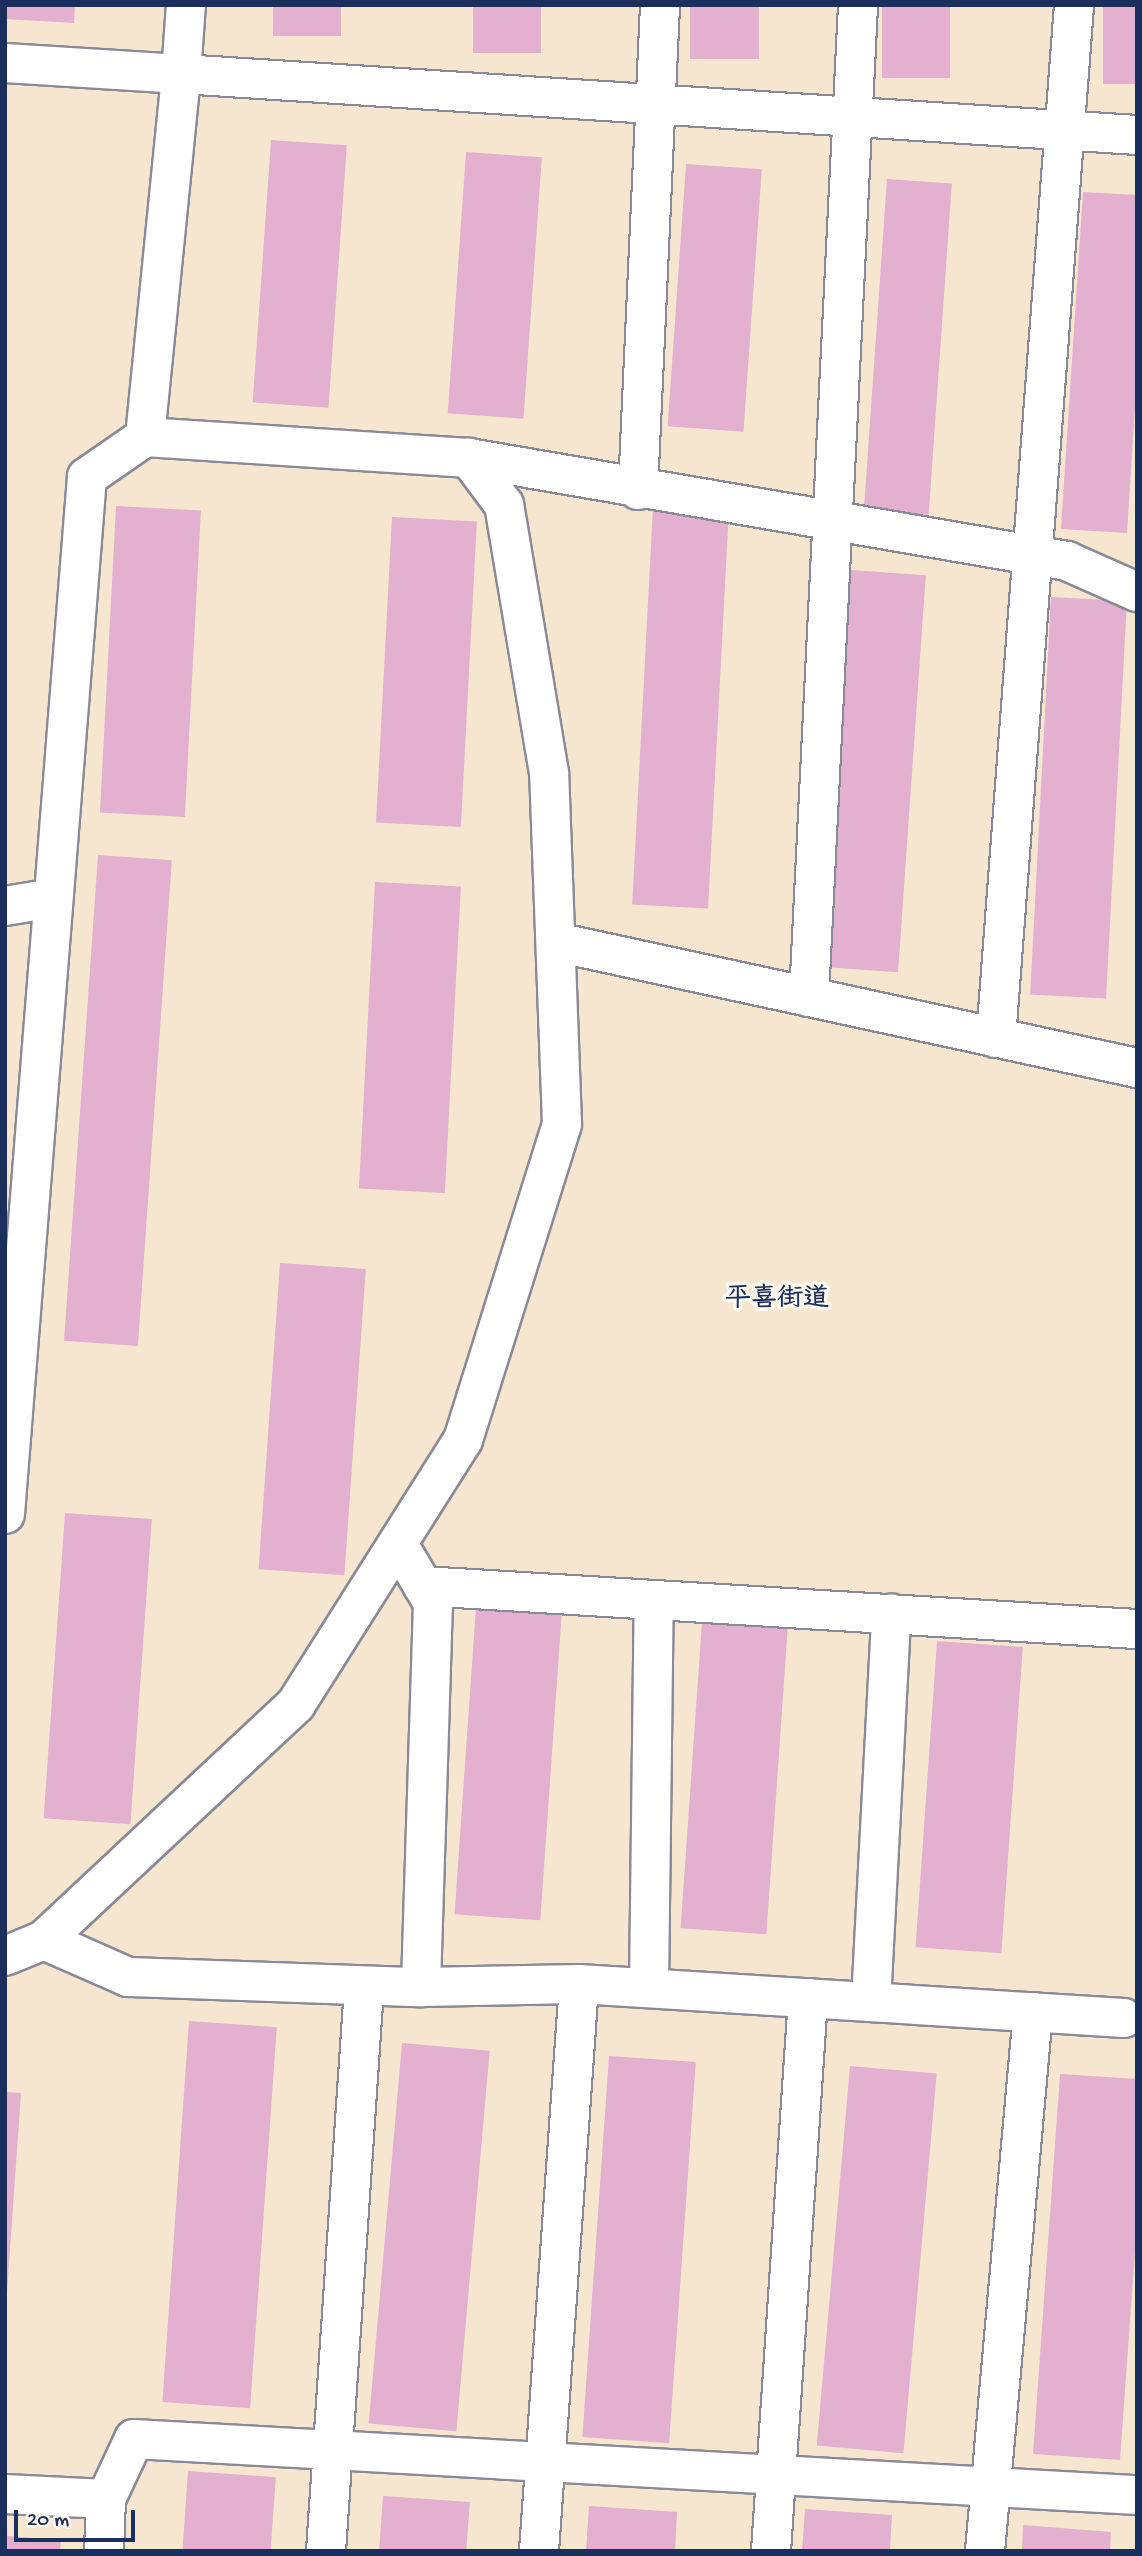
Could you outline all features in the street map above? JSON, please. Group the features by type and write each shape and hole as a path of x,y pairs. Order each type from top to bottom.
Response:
{"lane":[{"path":"145,437 187,5"},
{"path":"638,489 653,104 660,5"},
{"path":"809,997 829,522 858,5"},
{"path":"996,1038 1074,5"},
{"path":"5,63 1137,135"},
{"path":"5,1514 87,477 145,437 469,458 1066,561 1137,592"},
{"path":"5,1956 44,1940 296,1704 463,1440 562,1124 549,773 504,505 469,458"},
{"path":"5,906 53,898"},
{"path":"556,942 1137,1068"},
{"path":"398,1544 433,1603 421,1987"},
{"path":"423,1586 1137,1629"},
{"path":"649,1988 654,1600"},
{"path":"871,2002 891,1614"},
{"path":"44,1940 128,1977 364,1988 579,1984 1124,2018"},
{"path":"539,2551 579,1984"},
{"path":"326,2551 364,1988"},
{"path":"771,2551 807,1998"},
{"path":"985,2551 1033,2012"},
{"path":"104,2551 106,2499 134,2439 1137,2495"},
{"path":"5,2494 106,2499"}],"building":[{"path":"6,5 75,5 74,23 5,19"},
{"path":"273,5 341,5 341,36 273,36"},
{"path":"473,5 541,5 541,53 473,53"},
{"path":"690,5 759,5 759,59 690,59"},
{"path":"882,5 950,5 950,78 882,78"},
{"path":"1103,5 1137,5 1137,84 1103,84"},
{"path":"271,140 347,145 328,408 253,402"},
{"path":"466,152 542,157 524,419 448,413"},
{"path":"686,164 762,169 743,432 668,426"},
{"path":"887,179 952,184 929,515 864,510"},
{"path":"1083,192 1137,195 1137,375 1127,533 1061,529"},
{"path":"116,506 201,510 185,817 100,813"},
{"path":"653,507 729,511 708,908 632,904"},
{"path":"392,517 477,521 461,827 376,823"},
{"path":"851,570 926,575 898,972 823,967"},
{"path":"1051,597 1127,601 1106,998 1030,994"},
{"path":"98,855 172,860 138,1346 64,1341"},
{"path":"375,882 461,887 445,1193 359,1189"},
{"path":"280,1263 366,1269 344,1575 259,1569"},
{"path":"65,1513 152,1519 130,1824 44,1818"},
{"path":"476,1607 562,1613 540,1920 455,1914"},
{"path":"702,1622 788,1628 766,1934 681,1928"},
{"path":"937,1641 1023,1647 1001,1953 916,1947"},
{"path":"189,2021 277,2027 250,2408 162,2402"},
{"path":"402,2043 490,2051 456,2431 369,2424"},
{"path":"609,2056 696,2062 669,2443 582,2437"},
{"path":"850,2066 937,2074 903,2453 817,2446"},
{"path":"1060,2074 1137,2079 1137,2224 1120,2460 1033,2454"},
{"path":"5,2092 21,2093 7,2292 5,2291"},
{"path":"188,2471 276,2477 271,2551 182,2551"},
{"path":"383,2496 470,2502 466,2551 379,2551"},
{"path":"589,2506 677,2512 675,2551 586,2551"},
{"path":"805,2509 892,2515 890,2551 802,2551"},
{"path":"1023,2525 1111,2532 1110,2551 1022,2551"},
{"path":"5,2536 61,2540 60,2551 5,2551"}],"district":[{"name":"平喜街道","path":"777,1301"}]}
